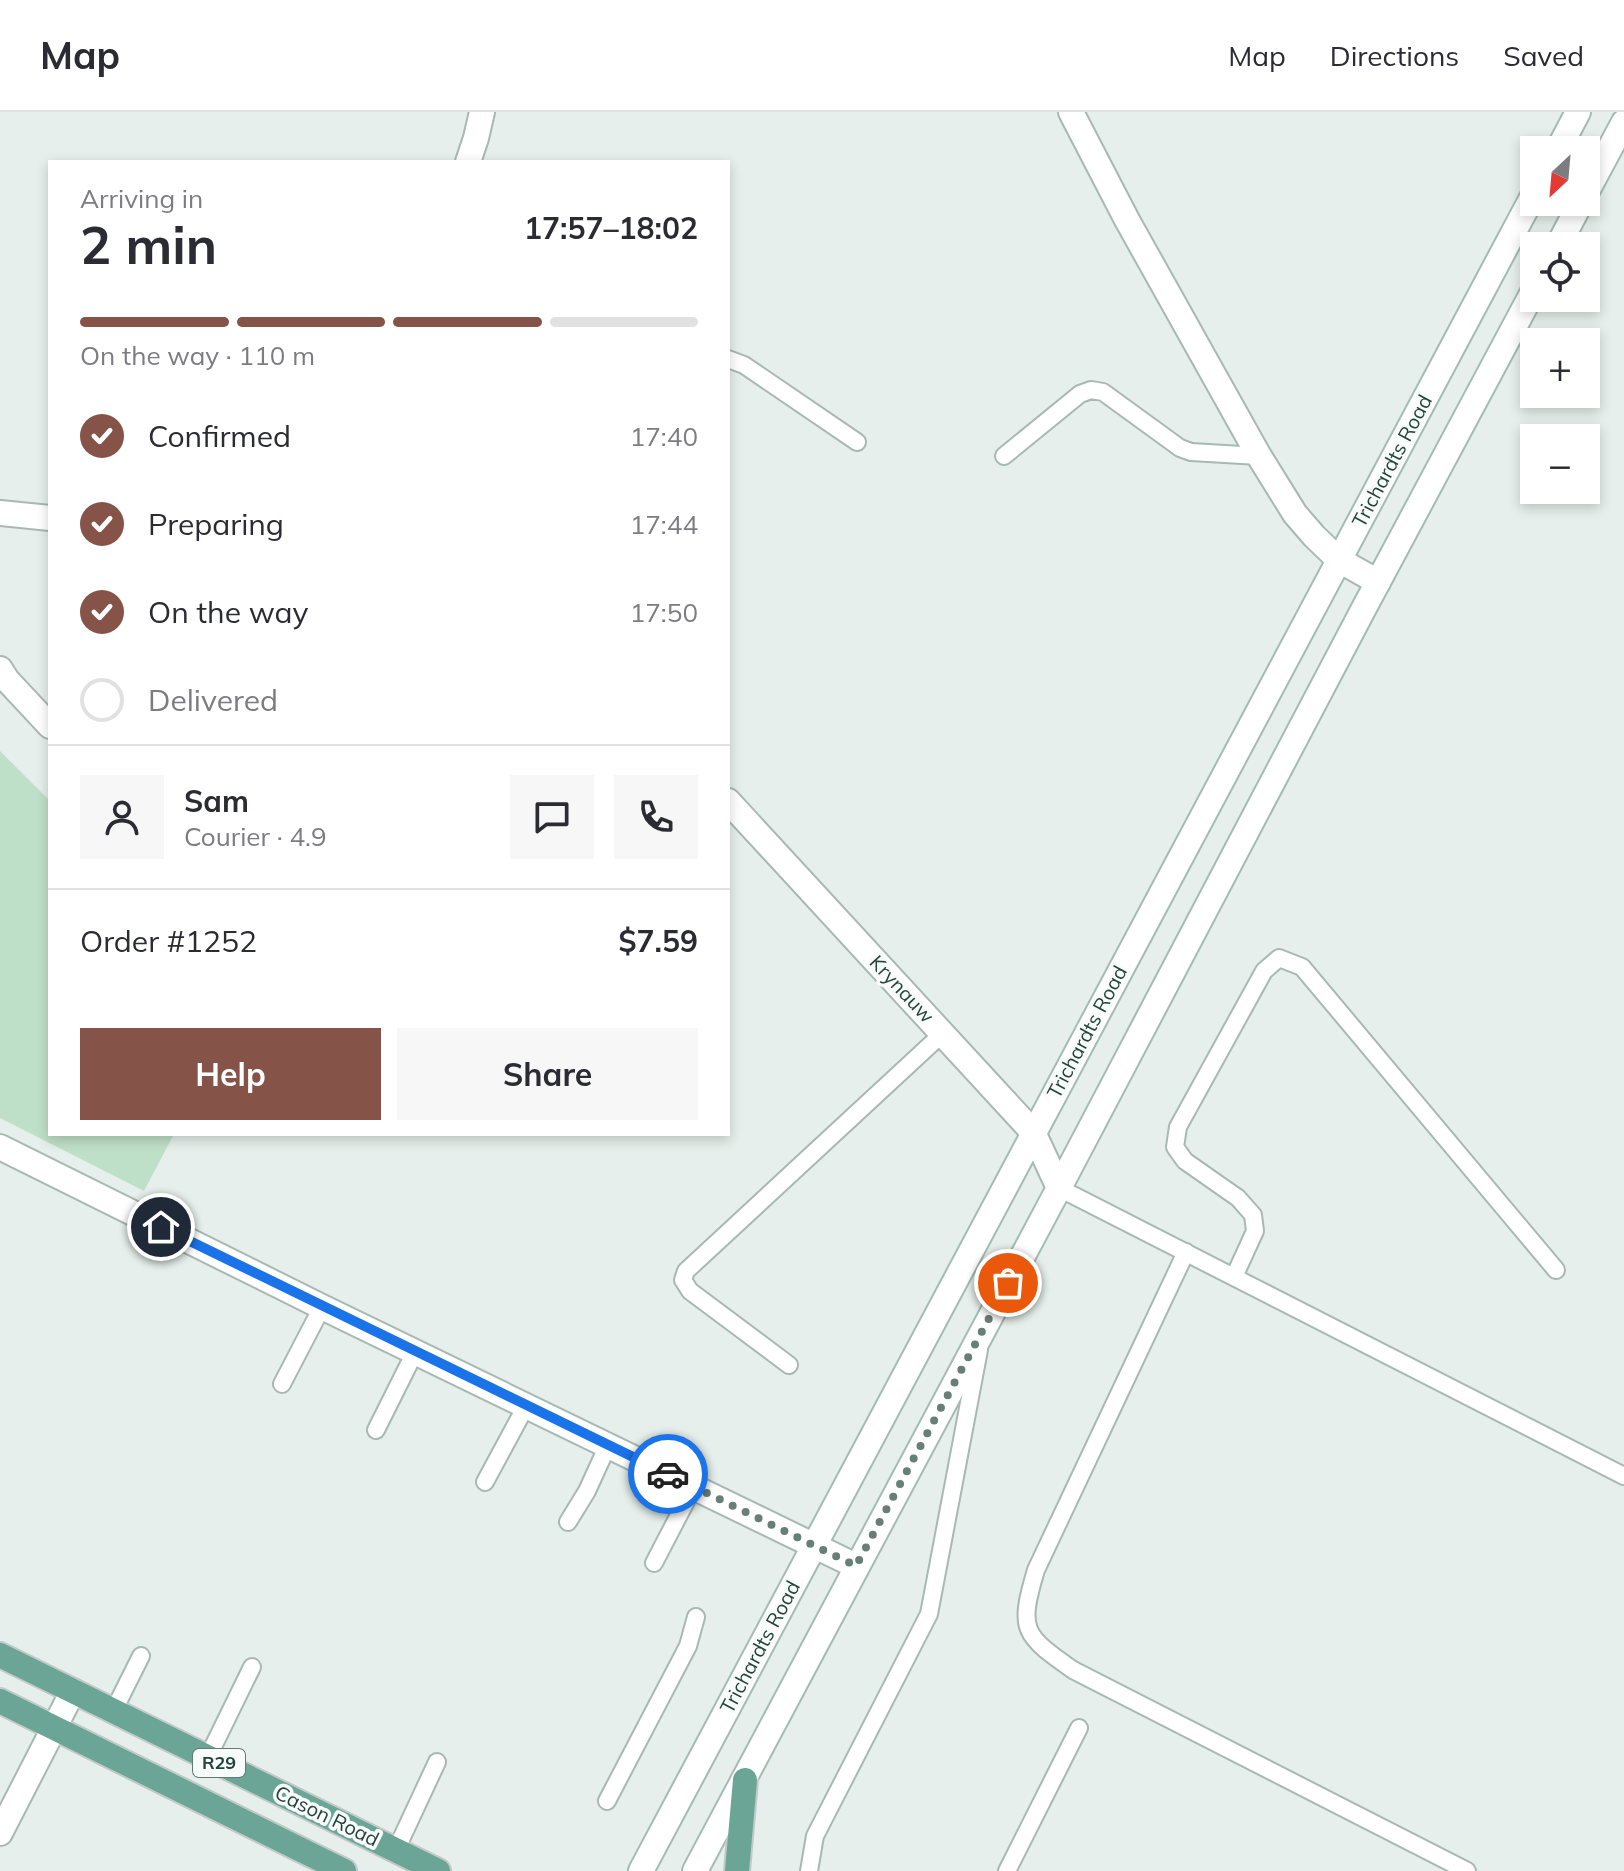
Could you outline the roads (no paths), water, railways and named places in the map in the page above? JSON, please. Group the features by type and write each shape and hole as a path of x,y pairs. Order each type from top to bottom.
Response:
{"main road":[{"path":"469,160 482,112"},
{"path":"1071,112 1127,220 1259,456 1295,514 1339,560 1378,582"},
{"path":"1565,136 1578,112"},
{"path":"1600,167 1624,122"},
{"name":"Trichardts Road","path":"641,1871 1522,216"},
{"path":"695,1871 1522,312"},
{"path":"0,513 48,518"},
{"path":"0,669 48,724"},
{"name":"Krynauw","path":"730,803 1033,1132 1059,1188"},
{"path":"0,1147 856,1566"},
{"name":"Cason Road","path":"0,1655 438,1871"},
{"path":"0,1833 73,1691"},
{"name":"Cason Road","path":"0,1701 344,1871"},
{"path":"737,1871 745,1780"}],"lane":[{"path":"730,360 744,365 857,442"},
{"path":"1004,456 1080,394 1091,390 1103,392 1180,448 1191,452 1259,456"},
{"path":"1234,1277 1255,1231 1253,1215 1238,1198 1185,1161 1175,1147 1178,1127 1264,971 1279,958 1302,967 1556,1270"},
{"path":"789,1365 690,1291 683,1280 686,1271 942,1034"},
{"path":"1059,1188 1624,1476"},
{"path":"1186,1252 1036,1570 1026,1604 1028,1631 1044,1650 1073,1670 1467,1871"},
{"path":"282,1384 322,1307"},
{"path":"809,1871 815,1836 929,1614 982,1330"},
{"path":"376,1430 415,1352"},
{"path":"485,1482 526,1406"},
{"path":"568,1522 587,1491 608,1445"},
{"path":"654,1563 694,1486"},
{"path":"607,1801 688,1646 696,1617"},
{"path":"114,1710 141,1656"},
{"path":"208,1757 252,1667"},
{"path":"1007,1871 1079,1728"},
{"path":"396,1850 437,1762"}]}
